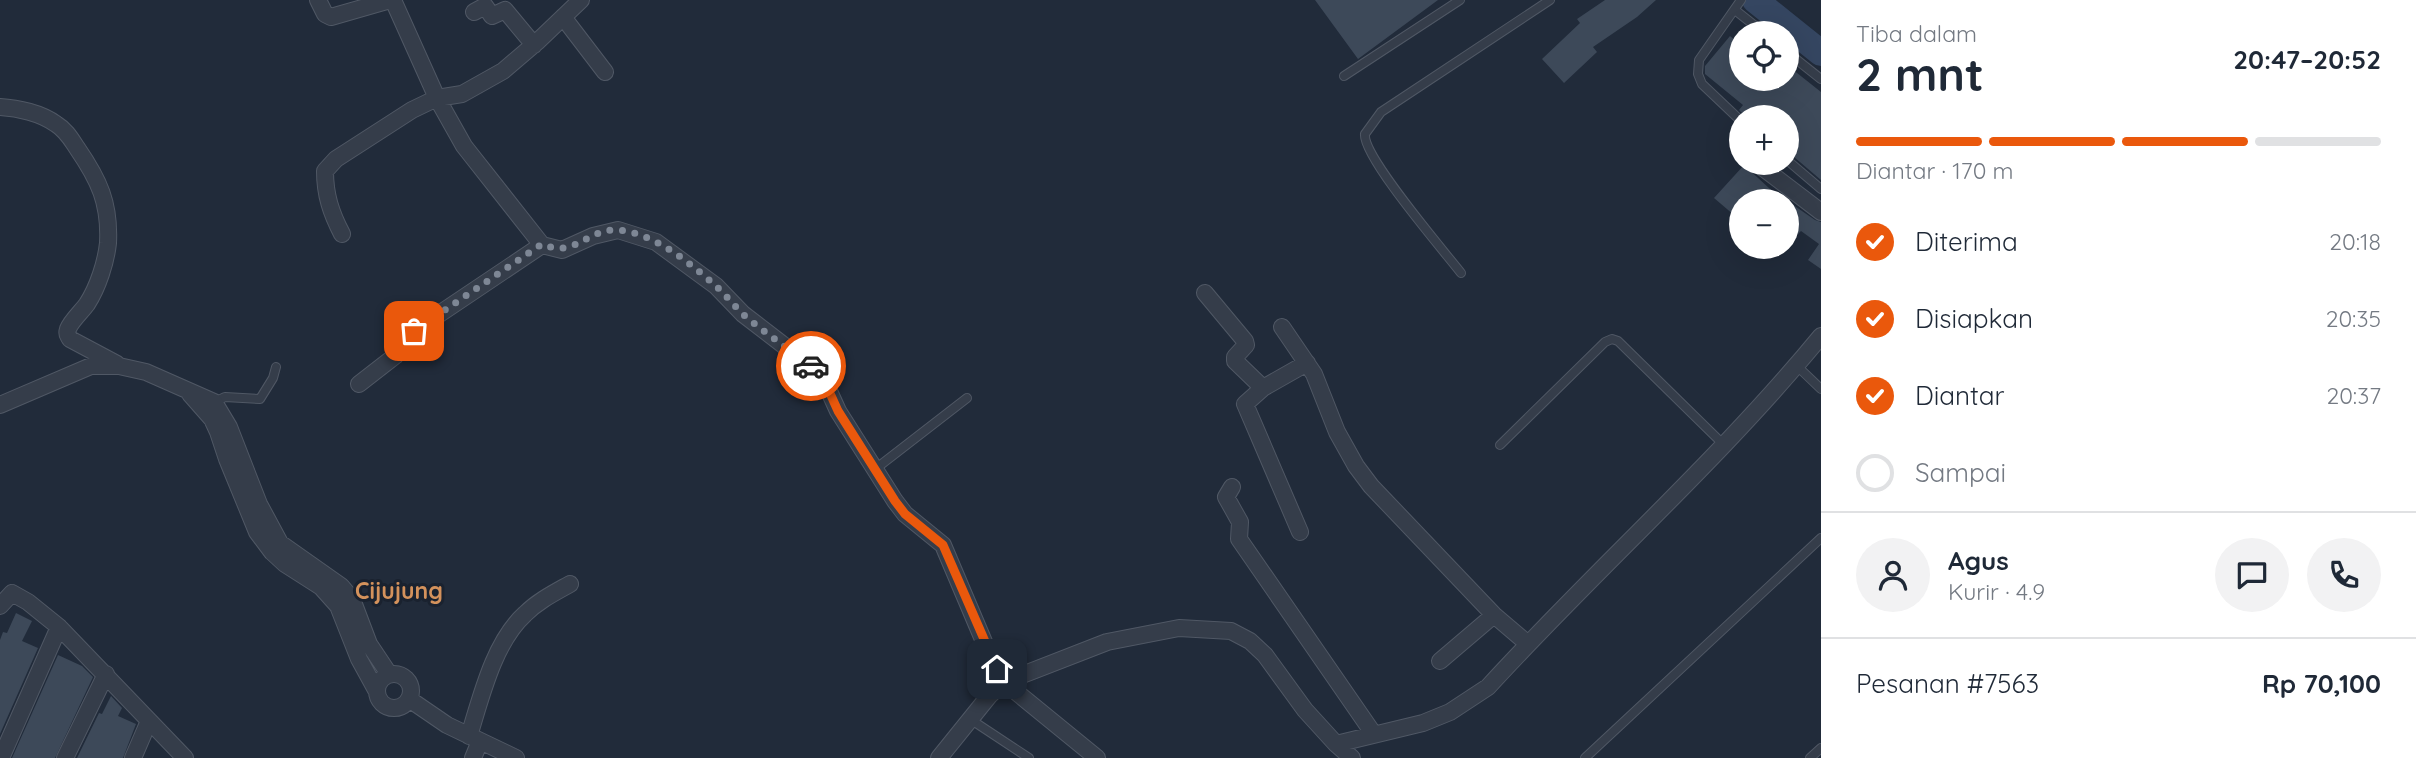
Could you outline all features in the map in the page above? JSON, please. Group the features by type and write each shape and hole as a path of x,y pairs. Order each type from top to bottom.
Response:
{"street":[{"path":"318,0 325,14 331,17 391,0 437,98 464,146 542,244 562,250 593,236 618,230 656,242 716,286 743,314 817,371 874,470 905,514 943,545 990,656 1004,682 1097,758"},
{"path":"342,234 329,207 325,189 325,171 336,159 412,110 437,98 462,94 503,71 581,0"},
{"path":"474,12 485,6 492,16 506,10 534,45"},
{"path":"564,17 605,72"},
{"path":"483,82 488,98"},
{"path":"0,107 29,112 55,123 68,134 90,165 102,190 108,244 103,268 89,300 68,328 68,335 70,340 120,366"},
{"path":"1772,175 1821,212"},
{"path":"359,384 395,356 414,331 542,244"},
{"path":"1205,293 1245,341 1246,345 1235,360 1263,388"},
{"path":"1282,327 1318,381 1337,432 1364,476 1494,615 1528,644"},
{"path":"1339,743 1423,723 1450,712 1488,687 1797,366 1821,336"},
{"path":"1300,532 1245,408 1247,400 1263,388 1307,363"},
{"path":"0,405 91,366 120,366 146,372 214,402 229,427 259,504 280,543 341,586 352,599 369,644 389,674"},
{"path":"186,390 204,408 218,432 249,514 266,547 285,564 321,587 338,606 378,698 389,708 397,708 409,699 411,691 409,684 397,674 383,677 376,690"},
{"path":"1232,487 1226,497 1240,522 1239,539 1369,734"},
{"path":"472,758 488,676 509,633 543,598 570,584"},
{"path":"0,606 12,593 28,601 59,627 185,758"},
{"path":"1440,660 1494,615"},
{"path":"1,758 59,627"},
{"path":"939,758 1004,682 1107,642 1180,628 1230,631 1258,647 1306,710 1352,758"},
{"path":"65,758 106,674"},
{"path":"409,699 447,725 516,758"},
{"path":"133,758 149,721"}],"lane":[{"path":"1344,76 1460,0"},
{"path":"1461,273 1385,175 1366,145 1365,134 1381,112 1550,0"},
{"path":"1729,110 1702,84 1698,74 1699,60 1741,0"},
{"path":"1735,10 1749,21"},
{"path":"1799,62 1821,79"},
{"path":"1799,170 1821,189"},
{"path":"1500,445 1605,342 1612,339 1618,341 1723,444"},
{"path":"1797,366 1821,389"},
{"path":"214,402 225,397 260,399 273,378 276,367"},
{"path":"874,470 967,398"},
{"path":"1585,758 1821,538"},
{"path":"970,719 1029,758"},
{"path":"1810,758 1821,748"}],"building":[{"path":"1315,0 1438,0 1358,59"},
{"path":"1605,0 1656,0 1637,17 1593,47 1597,52 1564,83 1542,59 1580,23 1577,19"},
{"path":"1729,37 1729,91 1799,91 1799,75 1821,92 1821,180 1799,161 1799,105 1743,105 1705,74 1705,66"},
{"path":"1735,175 1755,175 1770,189 1729,189 1729,211 1714,198"},
{"path":"1799,209 1821,222 1821,269 1808,260 1819,244 1801,231 1799,233"},
{"path":"16,613 32,621 22,641 38,648 0,734 0,640 3,632 7,633"},
{"path":"58,655 82,666 93,677 55,758 12,758"},
{"path":"111,696 122,708 118,716 136,724 123,758 77,758 99,713 102,714"}],"waterway":[{"path":"1755,0 1821,53"}],"way so far":[{"path":"414,331 542,244 562,250 593,236 618,230 656,242 688,264 716,286 767,334 811,366"}],"district":[{"name":"Cijujung","path":"399,591"}],"route":[{"path":"811,366 824,380 838,411 895,501 905,514 943,545 997,669"}]}
